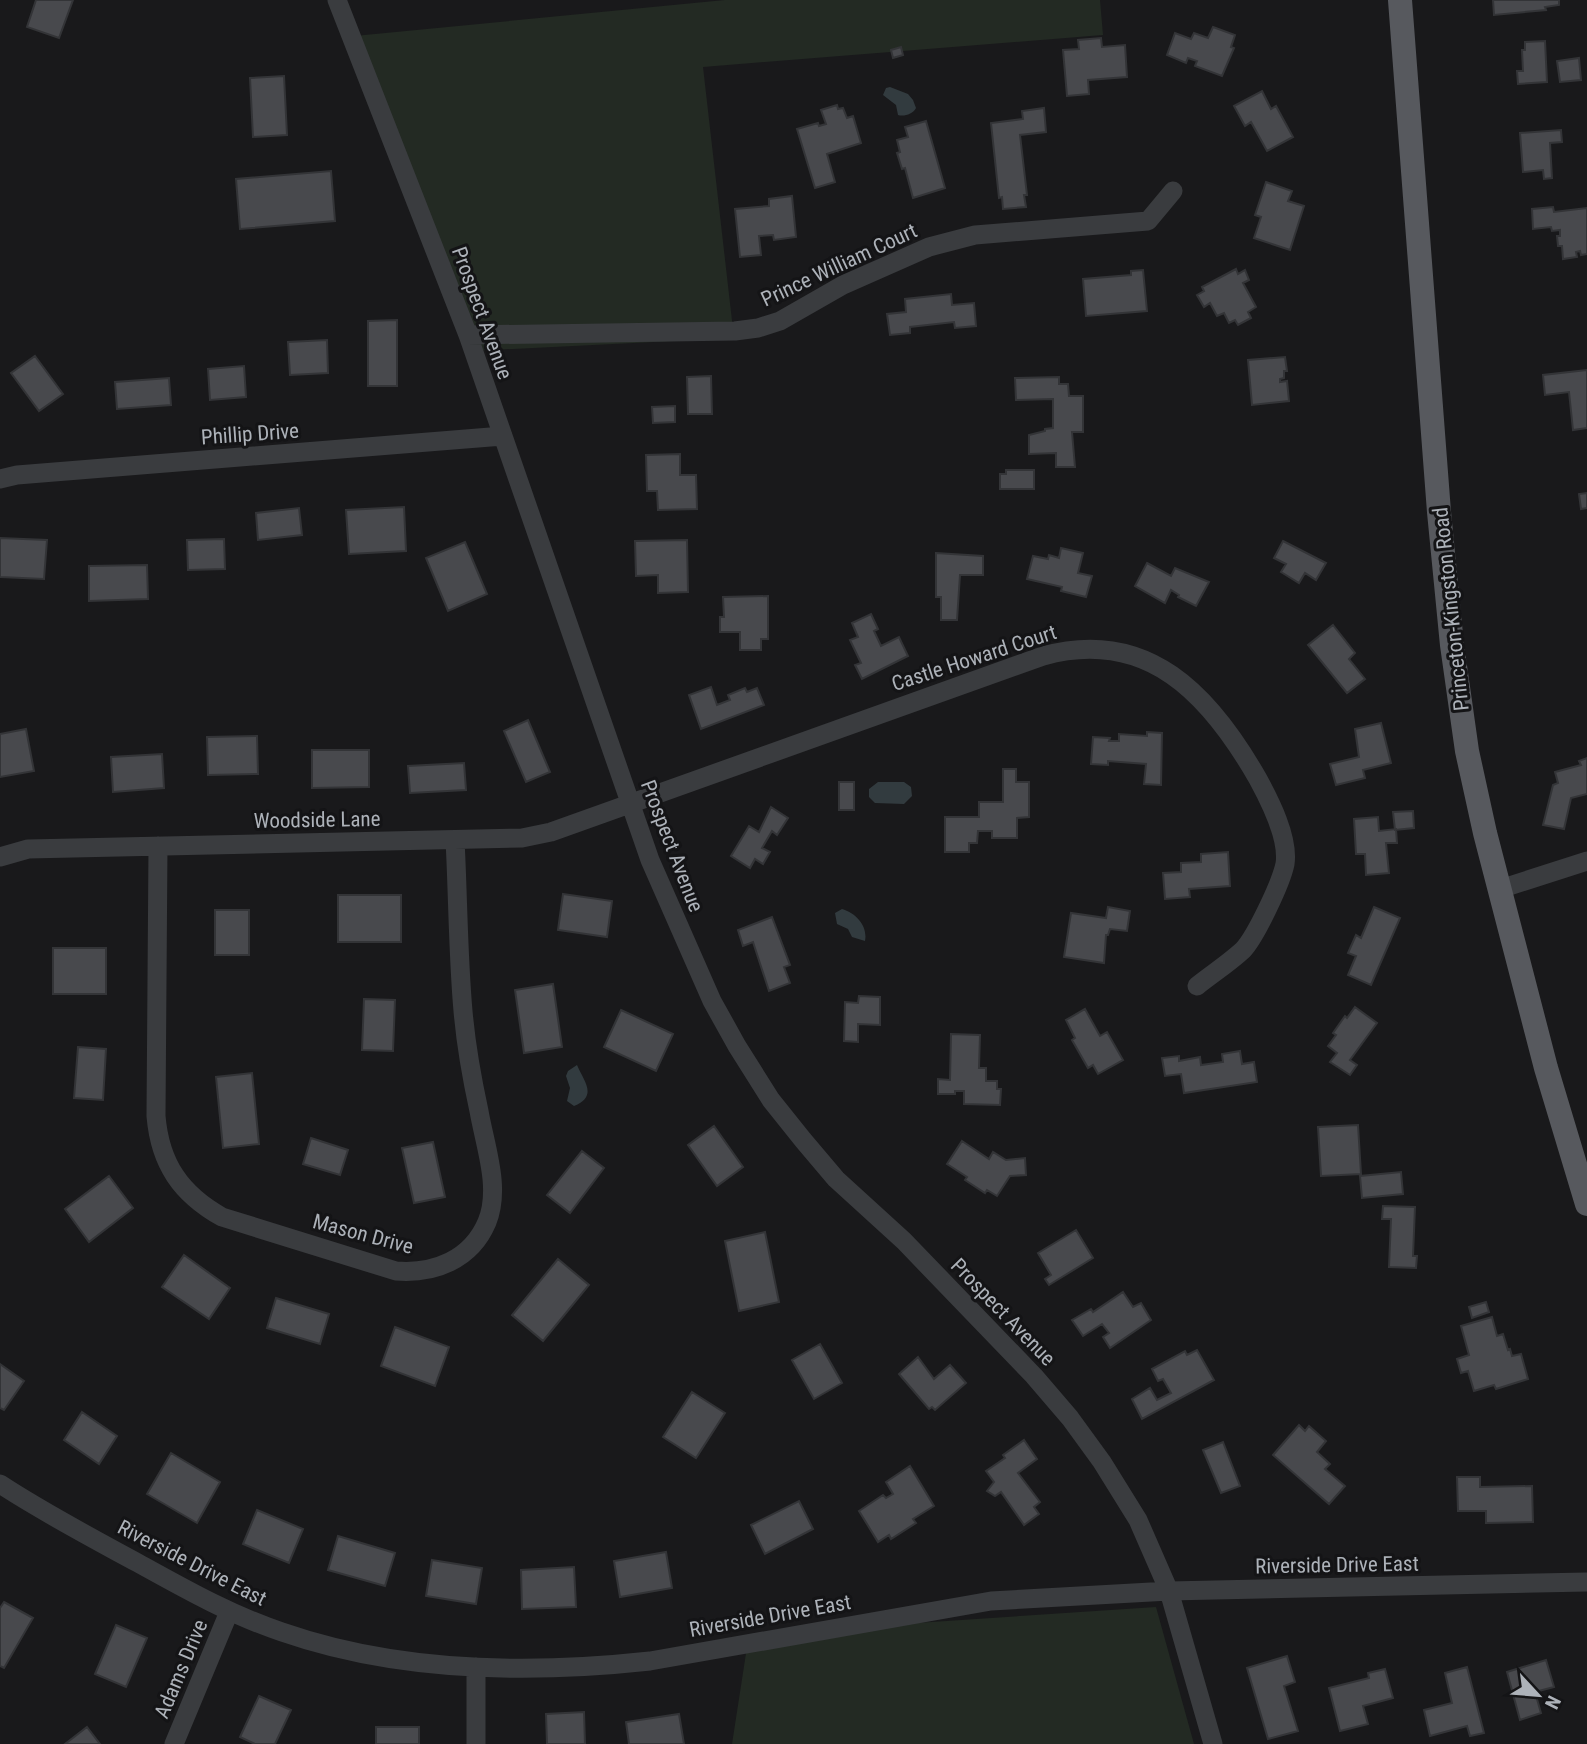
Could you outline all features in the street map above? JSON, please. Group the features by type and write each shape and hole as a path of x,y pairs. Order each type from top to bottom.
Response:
{"main road":[{"name":"Princeton-Kingston Road","path":"1400,0 1438,491 1452,645 1467,751 1546,1068 1587,1203"}],"street":[{"name":"Prospect Avenue","path":"337,0 468,335 650,860 712,1001 771,1100 803,1140 836,1179 922,1260 1034,1376 1070,1418 1102,1462 1138,1520 1169,1591 1213,1744"},
{"name":"Prince William Court","path":"468,335 735,331 758,328 780,321 843,285 929,247 975,235 1148,221 1173,191"},
{"name":"Phillip Drive","path":"0,479 17,475 503,436"},
{"name":"Castle Howard Court","path":"629,802 1043,656 1081,649 1109,650 1134,655 1160,666 1182,681 1210,708 1233,737 1252,769 1280,826 1285,862 1273,896 1244,948 1196,986"},
{"name":"Woodside Lane","path":"0,857 28,849 522,838 541,834 629,802"},
{"name":"Mason Drive","path":"158,846 156,1116 163,1153 172,1174 186,1192 222,1217 396,1270 414,1272 434,1269 452,1262 467,1251 479,1237 492,1203 493,1185 463,1013 455,841"},
{"path":"1500,889 1587,861"},
{"name":"Riverside Drive East","path":"2,1490 229,1612 283,1633 401,1659 476,1667 537,1669 636,1662 990,1601 1169,1591 1587,1582"},
{"name":"Adams Drive","path":"174,1744 229,1612"},
{"path":"476,1667 476,1744"}],"shaded area":[{"path":"725,0 1100,0 1103,35 703,67 734,338 470,351 344,37"},
{"path":"886,88 908,94 913,100 915,110 903,116 898,115 896,105 883,95"},
{"path":"878,782 904,782 911,787 912,796 904,804 875,803 869,797 869,789"},
{"path":"842,909 860,921 865,930 865,941 852,937 848,929 837,924 835,913"},
{"path":"577,1065 588,1093 582,1102 574,1106 567,1101 570,1088 566,1076 568,1071"},
{"path":"1156,1607 1194,1744 732,1744 749,1634"}],"building":[{"path":"36,0 73,0 59,38 27,27"},
{"path":"1493,0 1559,0 1559,5 1545,7 1546,10 1494,15"},
{"path":"1213,27 1235,35 1231,47 1234,48 1222,76 1195,66 1197,61 1188,58 1186,63 1167,55 1175,33 1191,39 1194,33 1208,38"},
{"path":"1101,38 1102,47 1125,45 1127,77 1088,80 1089,94 1067,96 1063,50 1079,49 1078,40"},
{"path":"1545,41 1547,82 1518,84 1517,71 1523,71 1522,50 1525,50 1525,42"},
{"path":"901,47 903,55 893,58 891,50"},
{"path":"1579,58 1581,80 1560,82 1557,61"},
{"path":"284,76 287,135 253,137 250,78"},
{"path":"1262,91 1271,109 1276,106 1293,137 1267,151 1251,122 1245,126 1234,106"},
{"path":"837,105 838,109 843,108 847,118 853,116 861,143 827,154 835,182 815,188 797,129 818,123 819,126 826,124 821,110"},
{"path":"1044,108 1046,132 1020,135 1026,207 1003,209 1002,197 999,198 991,123 1023,119 1022,111"},
{"path":"926,121 945,188 913,198 905,168 902,169 897,153 900,152 897,140 908,137 905,127"},
{"path":"1561,130 1562,142 1550,143 1552,178 1544,179 1543,170 1523,172 1520,133"},
{"path":"331,171 335,221 240,229 236,179"},
{"path":"1266,182 1292,191 1288,201 1304,206 1290,250 1254,238 1261,217 1255,215"},
{"path":"792,196 796,237 774,240 773,235 759,236 761,255 740,257 735,209 769,206 769,199"},
{"path":"1553,207 1554,212 1587,208 1587,254 1581,255 1580,251 1576,252 1577,257 1563,259 1562,246 1558,246 1557,236 1560,236 1560,230 1552,231 1551,227 1533,229 1532,209"},
{"path":"1236,269 1238,274 1245,270 1249,280 1243,283 1256,307 1248,312 1251,318 1238,325 1235,320 1229,323 1224,313 1217,316 1210,303 1204,307 1197,295 1204,291 1202,287"},
{"path":"1143,270 1147,311 1086,316 1083,279 1131,275 1131,271"},
{"path":"951,294 952,305 974,303 976,326 955,328 954,322 910,327 910,333 890,335 887,314 906,312 905,299"},
{"path":"397,320 397,386 368,386 368,321"},
{"path":"327,340 328,373 290,375 288,342"},
{"path":"35,356 63,394 39,411 11,373"},
{"path":"1285,357 1287,371 1284,371 1284,378 1280,379 1280,382 1287,381 1289,401 1252,405 1248,360"},
{"path":"244,366 246,397 210,400 208,369"},
{"path":"1587,370 1587,428 1573,430 1569,392 1545,395 1543,375"},
{"path":"711,376 712,414 688,414 687,377"},
{"path":"1059,377 1059,384 1068,384 1069,396 1083,396 1083,432 1072,432 1075,467 1056,467 1056,453 1029,454 1029,435 1053,428 1053,399 1016,400 1015,378"},
{"path":"169,378 171,405 117,409 115,382"},
{"path":"675,406 675,422 653,423 652,407"},
{"path":"680,454 680,475 696,475 697,509 658,510 657,491 647,491 646,455"},
{"path":"1006,470 1034,470 1034,489 1000,489 1000,474 1006,474"},
{"path":"1587,493 1587,508 1581,509 1579,494"},
{"path":"404,507 406,551 349,554 346,510"},
{"path":"299,508 302,535 258,540 256,513"},
{"path":"0,538 47,540 44,579 0,577"},
{"path":"224,539 225,569 188,570 187,540"},
{"path":"687,540 688,592 658,593 658,575 636,576 635,541"},
{"path":"1283,541 1326,563 1316,580 1305,573 1299,583 1281,572 1286,564 1274,558"},
{"path":"465,542 487,594 448,611 426,558"},
{"path":"1061,548 1083,553 1078,573 1092,576 1086,597 1061,591 1062,587 1027,579 1033,556 1048,559 1049,555 1059,558"},
{"path":"936,553 983,556 983,575 960,575 957,620 941,620 941,597 936,597"},
{"path":"1147,563 1171,576 1175,568 1209,582 1196,606 1178,597 1179,595 1171,590 1165,603 1135,586"},
{"path":"147,565 148,599 89,601 89,566"},
{"path":"768,596 768,639 761,639 761,650 740,650 740,632 720,632 720,617 724,617 723,597"},
{"path":"871,614 878,629 874,631 881,646 899,637 908,656 862,679 855,665 861,663 850,640 858,637 852,623"},
{"path":"1333,625 1355,653 1349,659 1365,679 1347,693 1308,645"},
{"path":"711,687 717,705 730,700 728,695 745,688 747,692 757,688 764,705 701,729 689,695"},
{"path":"528,720 550,772 526,782 504,731"},
{"path":"1381,723 1391,763 1363,770 1365,778 1336,785 1330,764 1359,757 1355,729"},
{"path":"26,729 34,771 0,777 0,734"},
{"path":"1147,732 1162,733 1161,785 1144,784 1146,764 1108,761 1108,765 1091,764 1093,737 1119,741 1119,734 1147,736"},
{"path":"257,736 258,774 208,775 207,737"},
{"path":"312,750 369,750 369,787 312,788"},
{"path":"162,754 164,788 113,792 111,757"},
{"path":"1587,758 1587,794 1571,798 1564,829 1543,825 1553,785 1558,783 1555,772 1581,765 1579,761"},
{"path":"464,763 466,790 410,793 408,766"},
{"path":"1003,769 1016,769 1016,782 1029,782 1029,817 1017,818 1017,838 992,838 992,831 978,831 977,843 969,843 969,852 945,852 945,817 979,817 979,802 1003,802"},
{"path":"839,782 854,782 854,810 839,810"},
{"path":"771,807 788,818 777,835 772,831 762,848 770,852 763,864 755,859 750,868 731,856 749,826 759,832"},
{"path":"1413,811 1414,828 1395,830 1393,812"},
{"path":"1378,817 1379,831 1396,829 1397,843 1386,843 1389,873 1366,875 1365,854 1356,854 1354,819"},
{"path":"1228,852 1230,886 1189,889 1190,897 1165,899 1163,873 1181,872 1181,863 1201,862 1201,854"},
{"path":"563,894 612,901 607,937 558,930"},
{"path":"338,895 401,895 401,942 338,942"},
{"path":"1108,907 1130,911 1127,931 1110,929 1106,935 1104,963 1064,957 1071,913 1106,918"},
{"path":"1374,907 1400,918 1371,985 1348,975 1356,956 1348,953 1356,935 1361,938"},
{"path":"215,910 249,910 249,955 215,955"},
{"path":"772,917 790,965 784,967 790,983 769,991 753,942 743,946 738,930"},
{"path":"53,948 106,948 106,994 53,994"},
{"path":"553,984 562,1047 524,1053 515,990"},
{"path":"859,996 880,997 880,1025 858,1024 858,1042 844,1041 845,1002 858,1003"},
{"path":"364,999 395,1000 393,1051 362,1050"},
{"path":"1355,1007 1377,1023 1350,1060 1357,1065 1350,1075 1330,1062 1337,1053 1328,1046 1336,1035 1333,1033"},
{"path":"1085,1009 1100,1036 1107,1032 1123,1060 1098,1074 1093,1065 1088,1068 1072,1040 1075,1038 1066,1020"},
{"path":"621,1010 673,1034 656,1071 604,1047"},
{"path":"951,1034 980,1035 979,1068 986,1068 986,1081 997,1081 997,1089 1001,1089 1000,1105 964,1104 964,1091 938,1094 938,1079 950,1080"},
{"path":"78,1047 106,1049 103,1100 74,1098"},
{"path":"1240,1051 1242,1064 1254,1062 1257,1082 1184,1093 1181,1074 1165,1076 1162,1058 1179,1056 1179,1061 1200,1057 1201,1065 1223,1062 1222,1054"},
{"path":"252,1073 259,1144 223,1148 216,1077"},
{"path":"1358,1125 1361,1174 1321,1176 1318,1127"},
{"path":"714,1126 743,1167 717,1186 688,1145"},
{"path":"311,1138 348,1150 340,1175 303,1164"},
{"path":"962,1141 989,1159 993,1152 1006,1160 1025,1158 1026,1175 1010,1176 997,1196 987,1190 985,1193 947,1164"},
{"path":"433,1142 445,1197 414,1203 402,1148"},
{"path":"582,1151 604,1168 570,1213 547,1195"},
{"path":"1401,1172 1403,1194 1362,1198 1360,1176"},
{"path":"109,1176 133,1208 89,1242 65,1209"},
{"path":"1383,1206 1415,1207 1413,1256 1417,1256 1416,1268 1389,1267 1391,1219 1382,1219"},
{"path":"1076,1230 1093,1258 1049,1285 1045,1279 1051,1275 1038,1253"},
{"path":"765,1232 779,1302 739,1311 725,1241"},
{"path":"184,1255 230,1288 209,1319 162,1287"},
{"path":"558,1259 589,1285 543,1341 512,1315"},
{"path":"1123,1292 1133,1307 1141,1303 1151,1320 1110,1348 1103,1337 1109,1333 1102,1324 1083,1336 1072,1320 1091,1309 1093,1312"},
{"path":"276,1298 329,1314 320,1344 267,1328"},
{"path":"1486,1302 1489,1312 1472,1318 1469,1307"},
{"path":"1492,1317 1497,1336 1503,1334 1512,1356 1521,1354 1528,1379 1496,1389 1494,1385 1474,1391 1468,1371 1461,1373 1457,1359 1469,1355 1461,1326"},
{"path":"395,1327 449,1347 435,1386 381,1366"},
{"path":"820,1344 842,1383 814,1399 792,1360"},
{"path":"1197,1350 1214,1380 1142,1419 1132,1399 1150,1388 1157,1400 1171,1393 1163,1379 1158,1381 1152,1369 1185,1351 1187,1355"},
{"path":"918,1357 934,1379 950,1365 966,1383 935,1410 932,1407 929,1409 899,1374"},
{"path":"0,1364 24,1381 4,1410 0,1408"},
{"path":"692,1392 725,1413 696,1458 663,1437"},
{"path":"82,1412 117,1436 99,1464 64,1440"},
{"path":"1299,1425 1305,1431 1309,1426 1326,1441 1317,1452 1330,1464 1325,1469 1345,1486 1329,1504 1273,1455"},
{"path":"1024,1440 1037,1459 1018,1473 1040,1502 1034,1507 1039,1514 1024,1525 1001,1492 995,1496 987,1491 994,1482 986,1471"},
{"path":"1223,1442 1240,1486 1221,1493 1203,1450"},
{"path":"171,1453 220,1482 197,1523 147,1494"},
{"path":"910,1466 934,1506 913,1519 916,1523 891,1539 889,1535 878,1542 859,1511 883,1495 886,1498 893,1494 886,1482"},
{"path":"1457,1477 1480,1477 1480,1487 1532,1486 1533,1522 1486,1523 1486,1511 1458,1511"},
{"path":"799,1501 813,1529 765,1554 751,1525"},
{"path":"257,1510 303,1529 289,1563 243,1544"},
{"path":"338,1536 395,1553 385,1586 328,1570"},
{"path":"666,1552 672,1588 620,1597 614,1561"},
{"path":"432,1560 482,1568 476,1604 426,1596"},
{"path":"574,1567 576,1607 522,1609 521,1570"},
{"path":"4,1602 33,1618 4,1668 0,1666 0,1608"},
{"path":"116,1625 147,1638 126,1687 95,1674"},
{"path":"1287,1656 1295,1682 1284,1686 1298,1731 1268,1739 1247,1668"},
{"path":"1546,1660 1554,1687 1535,1692 1541,1713 1520,1720 1507,1672"},
{"path":"1467,1667 1484,1733 1470,1736 1467,1726 1430,1736 1424,1710 1452,1703 1445,1673"},
{"path":"1385,1669 1393,1698 1363,1706 1368,1724 1340,1731 1329,1688 1369,1678 1368,1673"},
{"path":"259,1696 291,1710 275,1744 255,1744 240,1737"},
{"path":"584,1712 585,1744 547,1744 546,1714"},
{"path":"679,1714 684,1744 629,1744 626,1722"},
{"path":"87,1727 100,1744 65,1744"},
{"path":"376,1727 419,1727 419,1744 376,1744"}]}
